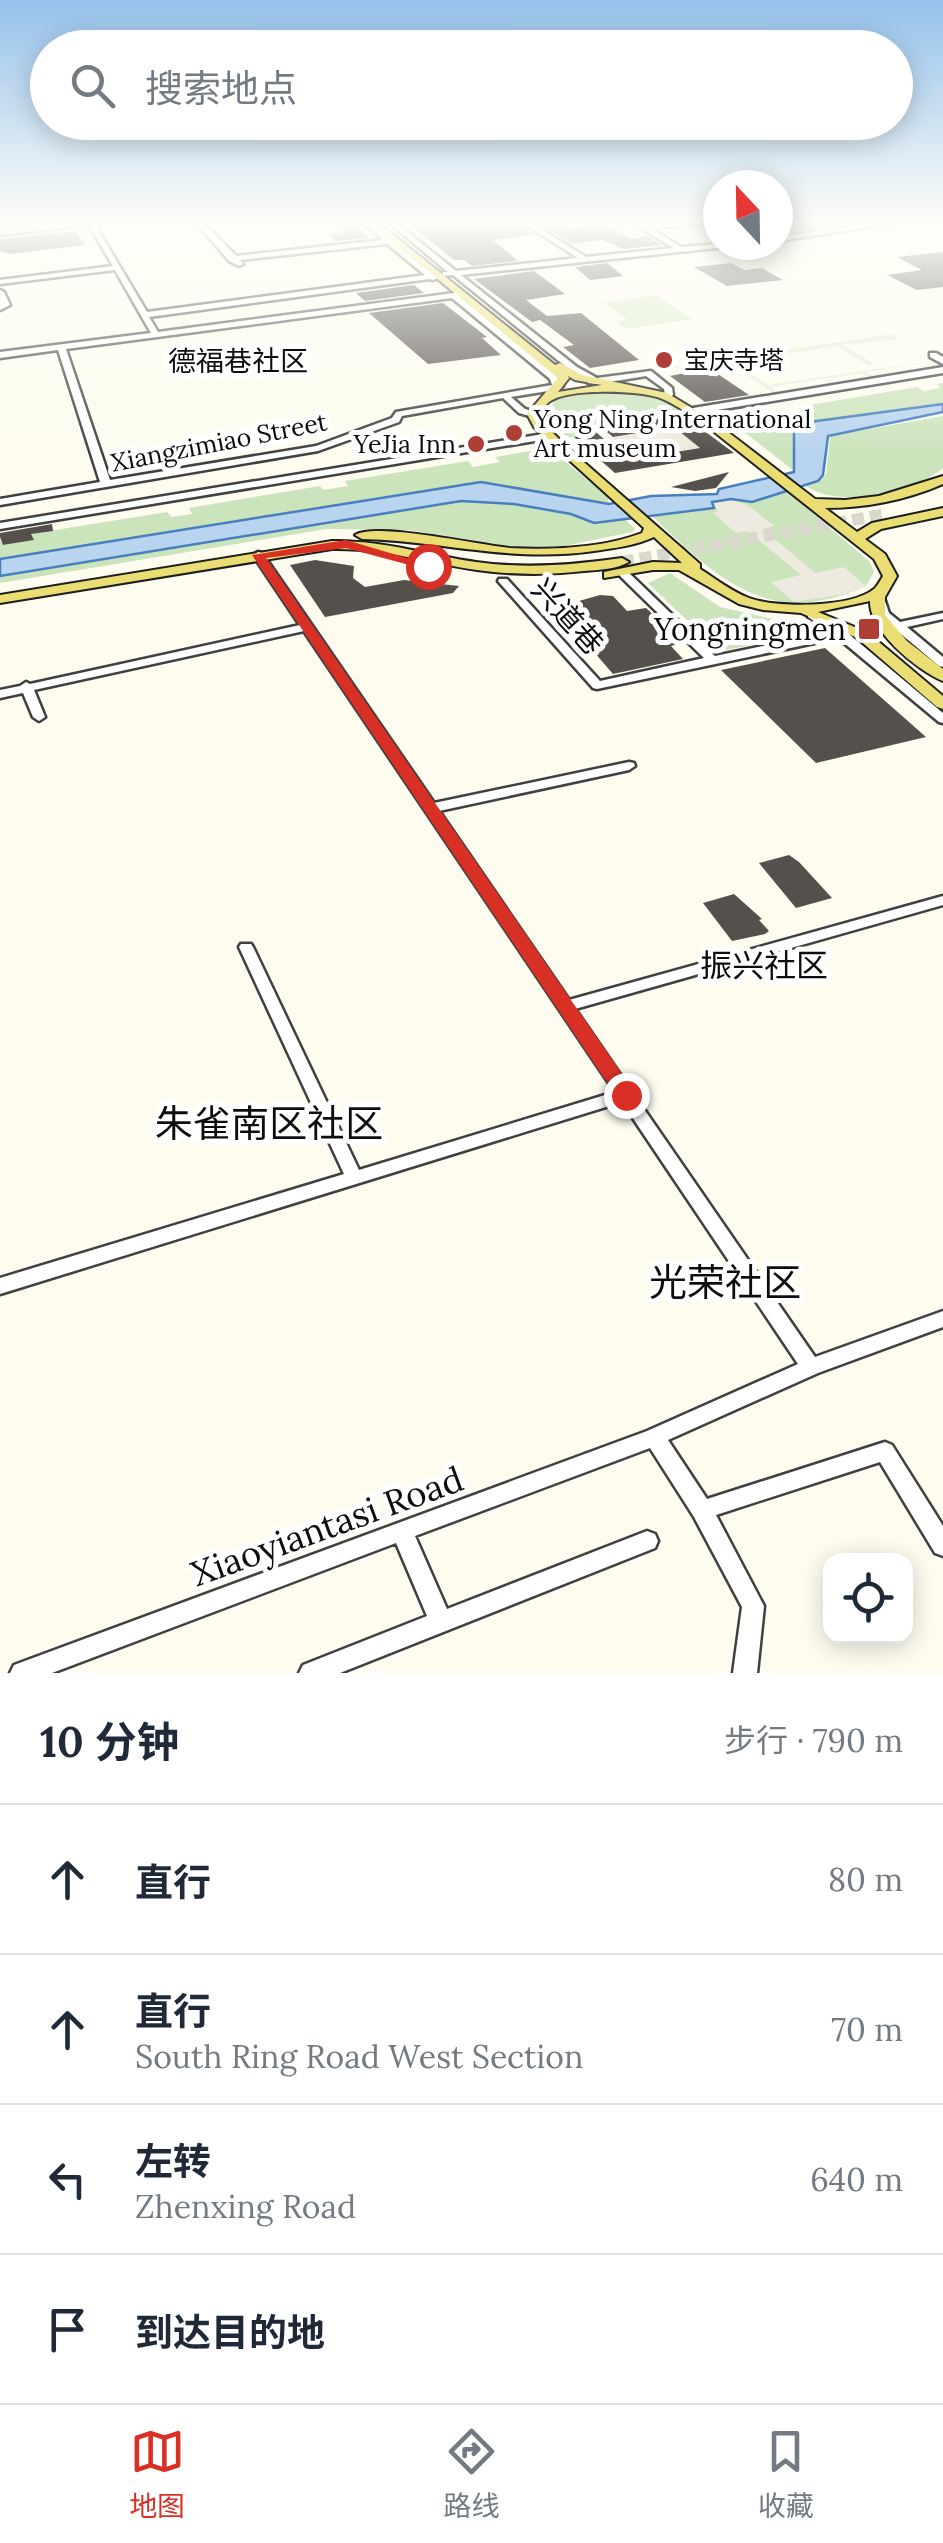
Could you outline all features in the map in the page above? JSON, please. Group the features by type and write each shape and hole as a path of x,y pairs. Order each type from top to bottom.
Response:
{"main road":[{"path":"462,299 557,385 625,386"},
{"path":"468,299 557,385"},
{"path":"714,584 538,425 533,414 557,385 596,382 670,395 700,416 857,538 888,567 890,576 879,595 876,612 943,676"},
{"path":"812,503 840,504 908,492 943,480"},
{"path":"943,492 882,511 943,502"},
{"path":"840,504 872,528"},
{"path":"857,538 872,528 943,512"},
{"path":"0,596 290,541 416,536 534,553 638,540 652,532 646,522"},
{"path":"350,539 464,575 504,581 569,580 620,563"},
{"path":"0,596 350,539 504,569 552,570 620,563 689,568 744,600 800,610 847,632 943,704"},
{"path":"638,540 665,566"},
{"path":"800,610 879,595"}],"street":[{"path":"135,299 156,335"},
{"path":"144,315 263,299"},
{"path":"0,355 427,299"},
{"path":"477,299 596,382 666,371"},
{"path":"62,348 106,484"},
{"path":"700,416 943,370"},
{"path":"648,374 668,388 670,395"},
{"name":"Xiangzimiao Street","path":"0,502 318,448 396,420 399,414 557,385"},
{"path":"504,395 522,411 533,414"},
{"path":"0,526 555,441"},
{"path":"258,555 811,1367"},
{"path":"620,563 712,660"},
{"name":"兴道巷","path":"504,581 596,685 847,632"},
{"path":"891,627 943,616"},
{"path":"0,694 309,627"},
{"path":"891,627 943,663"},
{"path":"847,632 943,719"},
{"path":"26,686 38,717"},
{"path":"432,808 629,766"},
{"path":"566,1006 943,900"},
{"path":"246,947 354,1178"},
{"path":"0,1286 626,1095"},
{"name":"Xiaoyiantasi Road","path":"22,1673 654,1438 811,1367 943,1319"},
{"path":"654,1438 702,1510 753,1606 744,1673"},
{"path":"702,1510 885,1451 943,1546"},
{"path":"403,1534 440,1622"},
{"path":"311,1673 647,1540"}],"green space":[{"path":"662,299 692,319 627,329 617,322 627,319 603,303"},
{"path":"943,383 943,404 794,428 794,471 726,418 781,410 787,414 808,410 803,406 917,387 924,391 941,388 937,384"},
{"path":"614,389 659,397 690,417 603,427 606,432 568,438 545,415 557,397"},
{"path":"943,416 943,468 930,477 895,491 856,497 820,493 806,486 826,475 830,436"},
{"path":"549,448 608,497 609,504 635,529 564,546 517,547 408,530 327,529 0,583 0,540 4,545 33,540 31,534 167,512 171,517 192,514 189,508 320,486 323,490 348,486 345,481 468,461 473,467 500,462 495,457"},
{"path":"788,492 870,562 874,572 866,586 831,598 773,600 723,577 651,515 713,508 712,502"},
{"path":"670,573 720,607 804,626 813,633 726,650 715,647 648,583"}],"shaded area":[{"path":"892,334 900,339 843,345 874,364 868,365 837,346 733,362 768,385 938,360 867,372 878,379 875,380 860,373 770,387 781,395 778,396 729,363 663,369"},
{"path":"674,427 700,448 629,460 604,439"},
{"path":"731,499 749,506 774,526 763,529 815,573 844,567 866,586 844,594 794,602 771,582 801,575 748,531 736,533 713,513 718,511 712,502"}],"water":[{"path":"943,404 943,412 828,436 823,475 818,481 752,502 731,499 712,502 714,508 594,523 571,514 514,504 461,501 0,576 0,559 481,482 609,504 651,496 717,494 719,489 794,472 794,429 802,423"}],"building":[{"path":"501,299 532,299 526,300 547,316 581,313 639,360 590,368 563,347 574,345 540,320 532,322"},
{"path":"443,303 487,337 482,338 501,355 428,364 369,313"},
{"path":"709,368 749,395 705,402 670,376"},
{"path":"658,418 687,418 734,453 615,473 574,437 597,433 628,460 700,448 674,427 613,437 601,427"},
{"path":"729,472 716,488 695,491 671,487"},
{"path":"52,524 53,531 31,534 34,540 3,545 0,537 0,533"},
{"path":"315,560 354,566 353,578 365,587 404,580 459,586 453,593 325,617 290,565"},
{"path":"600,595 613,596 627,611 646,608 683,642 671,646 683,659 613,674 568,622 578,620 565,605"},
{"path":"825,648 926,737 816,763 721,670"},
{"path":"789,855 832,898 796,908 759,863"},
{"path":"734,894 762,919 759,920 769,931 732,941 703,903"}],"tunnel":[{"path":"622,562 886,514"}],"place":[{"name":"宝庆寺塔","path":"664,360"},
{"name":"Yong Ning International Art museum","path":"514,433"},
{"name":"YeJia Inn","path":"476,444"},
{"name":"Yongningmen","path":"869,629"}],"district":[{"name":"德福巷社区","path":"238,361"},
{"name":"振兴社区","path":"764,965"},
{"name":"朱雀南区社区","path":"269,1123"},
{"name":"光荣社区","path":"725,1282"}],"route":[{"path":"428,566 346,544 258,555 626,1095"}]}
